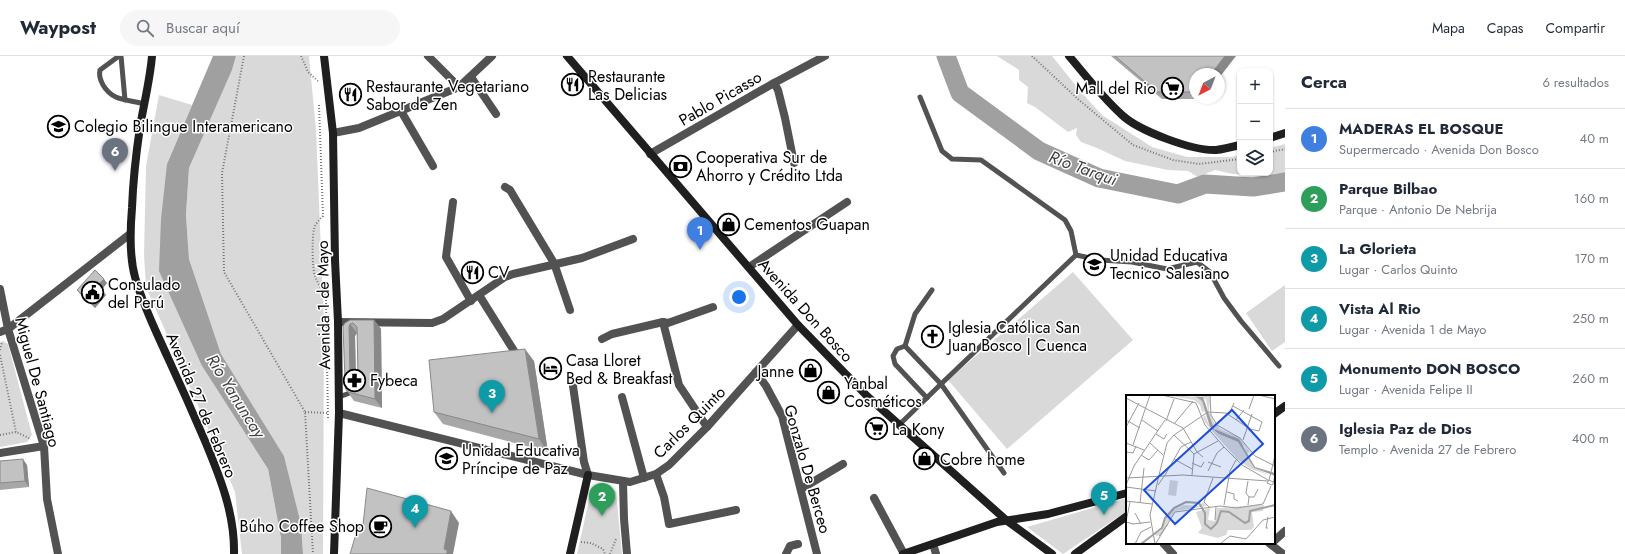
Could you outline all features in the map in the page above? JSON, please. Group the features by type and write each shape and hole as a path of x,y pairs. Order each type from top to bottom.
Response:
{"main road":[{"name":"Avenida 27 de Febrero","path":"152,56 150,78 136,162 130,234 131,255 135,276 149,318 209,450 228,501 232,521 234,554"},
{"name":"Avenida 1 de Mayo","path":"324,56 333,133 338,322 339,413 334,554"},
{"name":"Avenida Don Bosco","path":"567,56 798,325 867,396 1006,520 1052,554"},
{"path":"1069,56 1095,88 1123,117 1158,136 1199,148 1215,150 1237,146"},
{"path":"1273,137 1285,133"},
{"path":"1275,413 1285,406"},
{"path":"570,554 588,475"},
{"path":"903,554 988,524 1006,520 1026,519 1126,493"},
{"path":"1075,554 1126,517"}],"street":[{"path":"428,56 459,87"},
{"path":"333,133 359,128 459,87 492,56"},
{"name":"Pablo Picasso","path":"650,154 774,83 825,56"},
{"path":"471,77 496,114"},
{"path":"774,83 785,118 794,163"},
{"path":"401,111 433,166"},
{"path":"504,187 510,190 554,263 570,310"},
{"path":"453,202 446,257 471,301"},
{"path":"749,267 847,202"},
{"path":"0,332 8,329 130,234"},
{"path":"338,322 432,323 443,319 505,277 554,263 582,258 633,239"},
{"name":"Miguel De Santiago","path":"0,289 8,329 44,446 47,499 55,553"},
{"path":"479,295 516,354"},
{"path":"602,339 612,334 663,322 668,323 713,307"},
{"path":"663,322 679,385 707,427"},
{"name":"Carlos Quinto","path":"339,413 588,475 630,482 656,474 669,465 707,427 798,325"},
{"name":"Gonzalo De Berceo","path":"756,372 766,386 782,416 818,554"},
{"path":"573,386 584,462 588,475"},
{"path":"622,397 644,478"},
{"path":"0,453 44,446"},
{"path":"801,489 843,464"},
{"path":"656,474 664,497 669,524 736,510"},
{"path":"623,482 627,554"},
{"path":"874,498 903,554"},
{"path":"1275,540 1285,531"},
{"path":"786,554 790,546 798,544"},
{"path":"933,544 936,554"},
{"path":"1164,544 1173,554"},
{"path":"1272,544 1283,554"}],"lane":[{"path":"125,100 120,56 100,70 100,77 110,94 114,97 125,100 145,104"},
{"path":"920,97 942,152 952,159 981,160 1065,220 1071,231 1076,255"},
{"path":"1076,255 1100,260 1132,262 1167,269 1196,262 1210,272 1232,310 1279,366"},
{"path":"899,425 1076,255"},
{"path":"905,346 915,314 932,290"},
{"path":"905,346 941,384 1004,472"},
{"path":"905,346 897,349 893,356 895,364 927,398"},
{"path":"339,397 354,392 357,388"}],"path":[{"path":"244,56 222,173 224,272 305,412 313,554"},
{"path":"301,56 308,72 315,77 319,84"},
{"path":"319,99 323,216 317,223 314,230 313,250 315,275 326,299 328,421"},
{"path":"1273,151 1285,149"},
{"path":"0,355 16,432"},
{"path":"305,412 339,413"},
{"path":"0,435 16,432 44,446"},
{"path":"573,542 591,543 604,549 605,554"}],"shaded area":[{"path":"236,56 309,56 316,130 324,324 323,554 303,554 301,524 284,456 221,354 189,259 186,215 189,168 232,70"},
{"path":"997,56 1052,56 1102,115 1152,147 1187,157 1237,156 1237,174 1215,170 1198,177 1188,171 1168,170 1125,161 1081,142 1076,135 1077,128 1068,132 1035,107 1027,103 1028,87 1019,80 1019,70"},
{"path":"159,95 192,105 167,164 202,366 268,469 281,538 281,554 242,554 235,492 146,287 144,255 146,166"},
{"path":"1285,144 1285,173 1273,174 1273,147"},
{"path":"1073,272 1133,340 1007,449 948,380"},
{"path":"1285,285 1285,342 1272,351 1246,313"},
{"path":"3,341 8,344 32,435 27,442 0,447 0,342"},
{"path":"596,487 613,489 616,492 622,554 577,554 591,491"},
{"path":"1126,498 1126,512 1063,554 1027,527"}],"water":[{"name":"Río Yanuncay","path":"213,56 236,56 232,70 189,168 186,215 189,259 221,354 284,456 301,524 303,554 281,554 281,538 268,469 202,366 159,271 161,219 167,164"}],"building":[{"name":"Mall del Rio","path":"1115,56 1225,56 1216,68 1189,68 1189,92 1157,92"},
{"name":"Consulado del Perú","path":"95,270 104,279 97,286 103,291 91,303 77,290"},
{"path":"350,320 374,320 375,399 348,392 345,388 351,385 358,375 357,327 353,323 350,324 349,327 350,374 345,380 343,326"},
{"path":"525,349 539,439 434,412 429,360"},
{"path":"23,459 25,481 0,483 0,461"},
{"path":"367,488 451,511 444,549 447,550 447,554 350,554 359,524 363,525"}],"waterway":[{"name":"Río Tarqui","path":"946,56 960,93 1039,151 1099,178 1178,194 1205,184 1253,187 1285,182"}],"place":[{"name":"Restaurante Las Delicias","path":"573,85"},
{"name":"Mall del Rio","path":"1172,88"},
{"name":"Restaurante Vegetariano Sabor de Zen","path":"350,95"},
{"name":"Colegio Bilingue Interamericano","path":"58,126"},
{"name":"Cooperativa Sur de Ahorro y Crédito Ltda","path":"681,166"},
{"name":"Iglesia Paz de Dios","path":"115,171"},
{"name":"Cementos Guapan","path":"729,224"},
{"name":"MADERAS EL BOSQUE","path":"700,250"},
{"name":"Unidad Educativa Tecnico Salesiano","path":"1095,264"},
{"name":"CV","path":"473,272"},
{"name":"Consulado del Perú","path":"93,293"},
{"name":"Iglesia Católica San Juan Bosco | Cuenca","path":"932,336"},
{"name":"Casa Lloret Bed & Breakfast","path":"551,369"},
{"name":"Janne","path":"810,371"},
{"name":"Fybeca","path":"354,380"},
{"name":"Yanbal Cosméticos","path":"829,392"},
{"name":"La Glorieta","path":"492,413"},
{"name":"La Kony","path":"876,429"},
{"name":"Unidad Educativa Príncipe de Paz","path":"447,459"},
{"name":"Cobre home","path":"924,459"},
{"name":"Monumento DON BOSCO","path":"1104,515"},
{"name":"Parque Bilbao","path":"602,516"},
{"name":"Búho Coffee Shop","path":"380,526"},
{"name":"Vista Al Rio","path":"415,528"}]}
